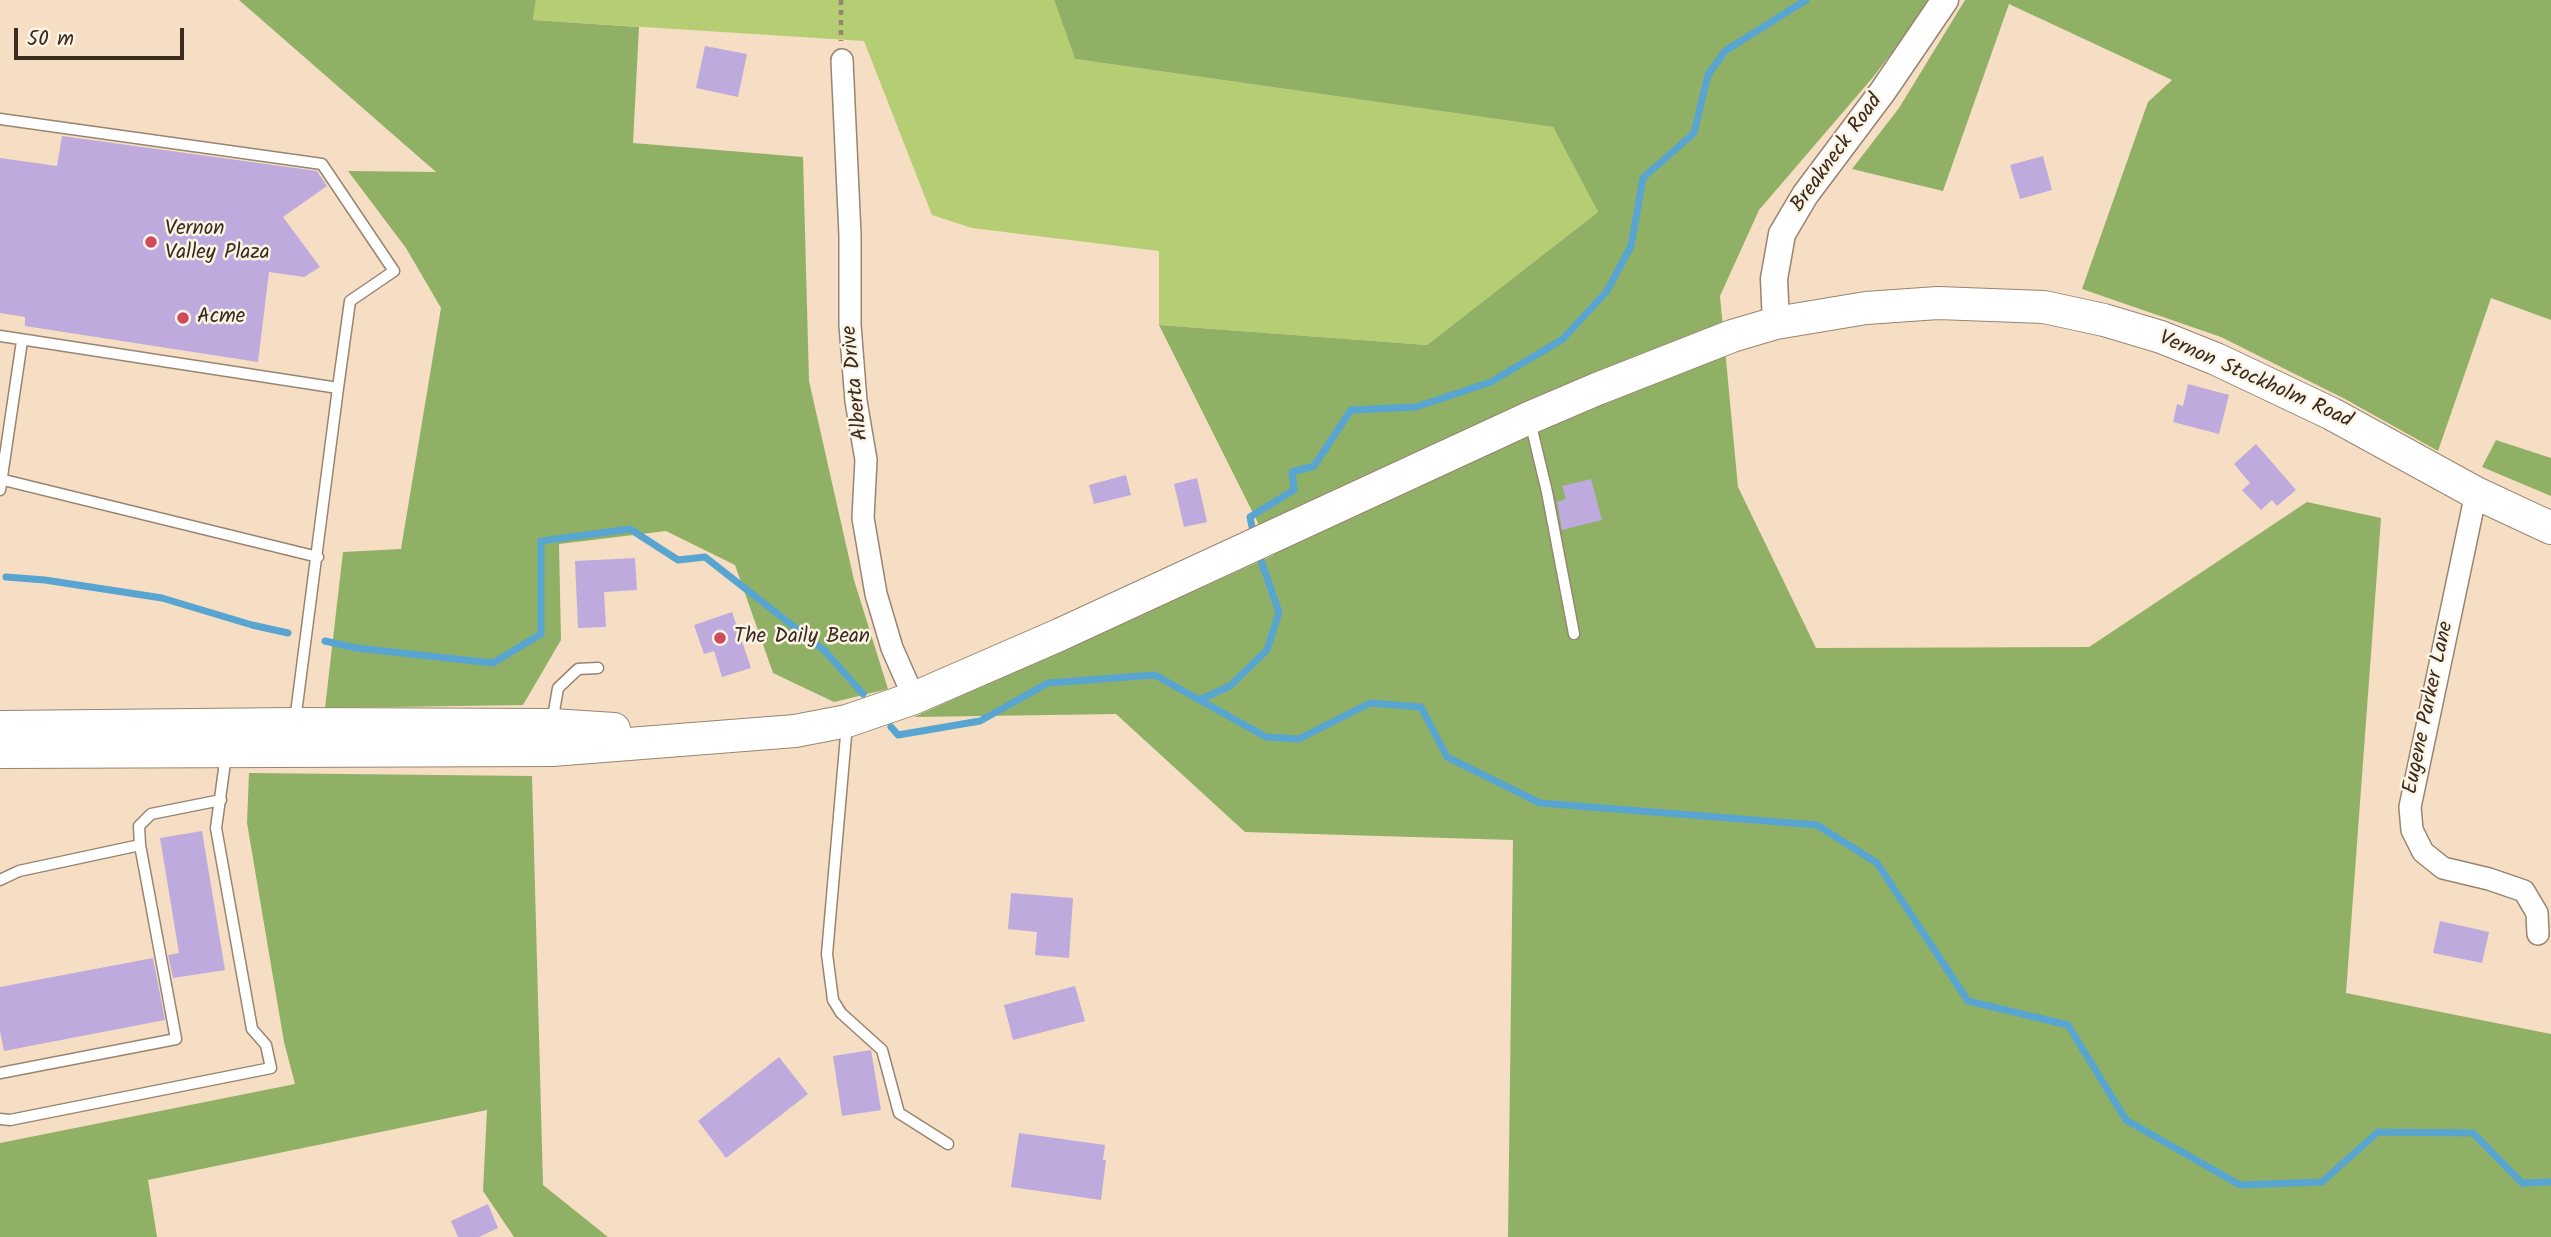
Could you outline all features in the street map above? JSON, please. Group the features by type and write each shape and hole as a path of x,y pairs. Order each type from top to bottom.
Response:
{"main road":[{"name":"Vernon Stockholm Road","path":"552,738 731,736 795,731 847,721 914,698 1256,546 1529,418 1732,335 1776,323 1866,308 1938,303 2044,307 2104,320 2161,337 2216,359 2332,414 2476,492 2551,528"},
{"path":"0,727 295,724 552,738"},
{"path":"0,752 226,751 552,738"}],"street":[{"name":"Breakneck Road","path":"1776,323 1774,279 1782,234 1805,195 1883,91 1945,0"},
{"name":"Alberta Drive","path":"842,60 850,235 850,325 856,401 866,460 863,518 882,616 892,648 914,698"},
{"name":"Eugene Parker Lane","path":"2476,492 2410,807 2412,830 2423,852 2443,869 2489,879 2524,891 2537,913 2538,934"}],"lane":[{"path":"0,119 321,164 394,271 350,300 295,724"},
{"path":"0,336 338,388"},
{"path":"22,341 1,483 318,557"},
{"path":"1529,418 1547,492 1574,634"},
{"path":"552,738 558,688 578,669 598,668"},
{"path":"847,721 827,954 834,1000 841,1013 882,1050 899,1112 948,1144"},
{"path":"0,1119 10,1120 271,1069 266,1045 252,1030 216,828 226,751"},
{"path":"0,1073 176,1039 140,845 139,826 151,814 221,800"},
{"path":"0,880 19,871 140,845"}],"path":[{"path":"841,0 842,60"}],"green space":[{"path":"239,0 536,0 533,20 639,27 633,143 803,157 809,381 854,580 888,689 834,702 773,673 735,565 666,531 559,544 561,640 523,705 325,708 343,552 401,549 441,308 406,248 348,171 436,172"},
{"path":"536,0 1054,0 1075,59 1553,127 1598,212 1427,345 1159,325 1159,251 972,228 932,215 864,41 533,20"},
{"path":"1054,0 1932,0 1874,76 1759,210 1720,296 1738,487 1816,648 2089,647 2307,502 2381,518 2346,993 2551,1034 2551,1237 1508,1237 1513,840 1245,832 1116,714 914,717 1274,555 1159,325 1427,345 1598,212 1553,127 1075,59"},
{"path":"1965,0 2551,0 2551,320 2491,298 2438,451 2345,399 2221,337 2082,289 2148,102 2172,80 2009,4 1943,191 1852,169 1899,108"},
{"path":"2496,440 2551,458 2551,496 2482,467"},
{"path":"249,773 532,776 543,1185 608,1237 514,1237 483,1191 487,1110 148,1180 157,1237 0,1237 0,1143 295,1084 284,1042 247,823"}],"building":[{"path":"705,46 747,54 738,97 696,88"},
{"name":"Vernon Valley Plaza","path":"62,136 317,171 327,186 283,217 320,267 304,277 269,272 258,362 25,326 25,317 0,313 0,158 57,166"},
{"path":"2043,156 2052,190 2020,199 2010,165"},
{"path":"2188,384 2229,395 2219,434 2173,422 2177,404 2183,406"},
{"path":"2256,444 2296,490 2277,506 2272,500 2261,510 2242,490 2250,483 2234,464"},
{"path":"1126,475 1131,495 1094,504 1089,485"},
{"path":"1197,478 1207,522 1184,527 1174,484"},
{"path":"1591,479 1602,520 1562,530 1557,502 1566,499 1562,486"},
{"path":"635,558 637,590 604,592 606,627 578,628 575,561"},
{"name":"The Daily Bean","path":"732,612 751,668 722,677 714,651 704,654 694,625"},
{"path":"202,831 225,970 173,978 168,955 179,953 160,838"},
{"path":"1011,893 1073,898 1069,958 1035,955 1037,932 1008,929"},
{"path":"2440,921 2489,932 2482,963 2433,953"},
{"path":"153,958 165,1020 4,1051 0,1031 0,987"},
{"path":"1075,986 1085,1021 1013,1040 1004,1005"},
{"path":"871,1050 881,1110 842,1116 833,1056"},
{"path":"779,1057 808,1094 726,1158 698,1121"},
{"path":"1019,1133 1105,1145 1101,1200 1011,1187"},
{"path":"488,1204 498,1228 479,1237 458,1237 451,1221"}],"waterway":[{"path":"1254,537 1250,517 1294,490 1292,472 1314,466 1351,410 1416,407 1491,382 1563,339 1607,291 1631,246 1643,178 1694,133 1708,75 1725,51 1806,0"},
{"path":"325,641 356,648 493,663 541,634 541,541 630,529 678,560 705,557 825,651 863,694"},
{"path":"1199,700 1230,686 1267,650 1279,612 1258,552"},
{"path":"6,577 45,580 162,598 288,633"},
{"path":"891,727 898,735 980,721 1048,683 1155,675 1266,737 1299,739 1370,703 1421,707 1447,757 1540,803 1817,825 1877,863 1968,1001 2068,1025 2126,1120 2240,1185 2322,1182 2378,1132 2473,1133 2522,1183 2551,1182"}],"place":[{"name":"Vernon Valley Plaza","path":"151,242"},
{"name":"Acme","path":"183,318"},
{"name":"The Daily Bean","path":"720,638"}]}
